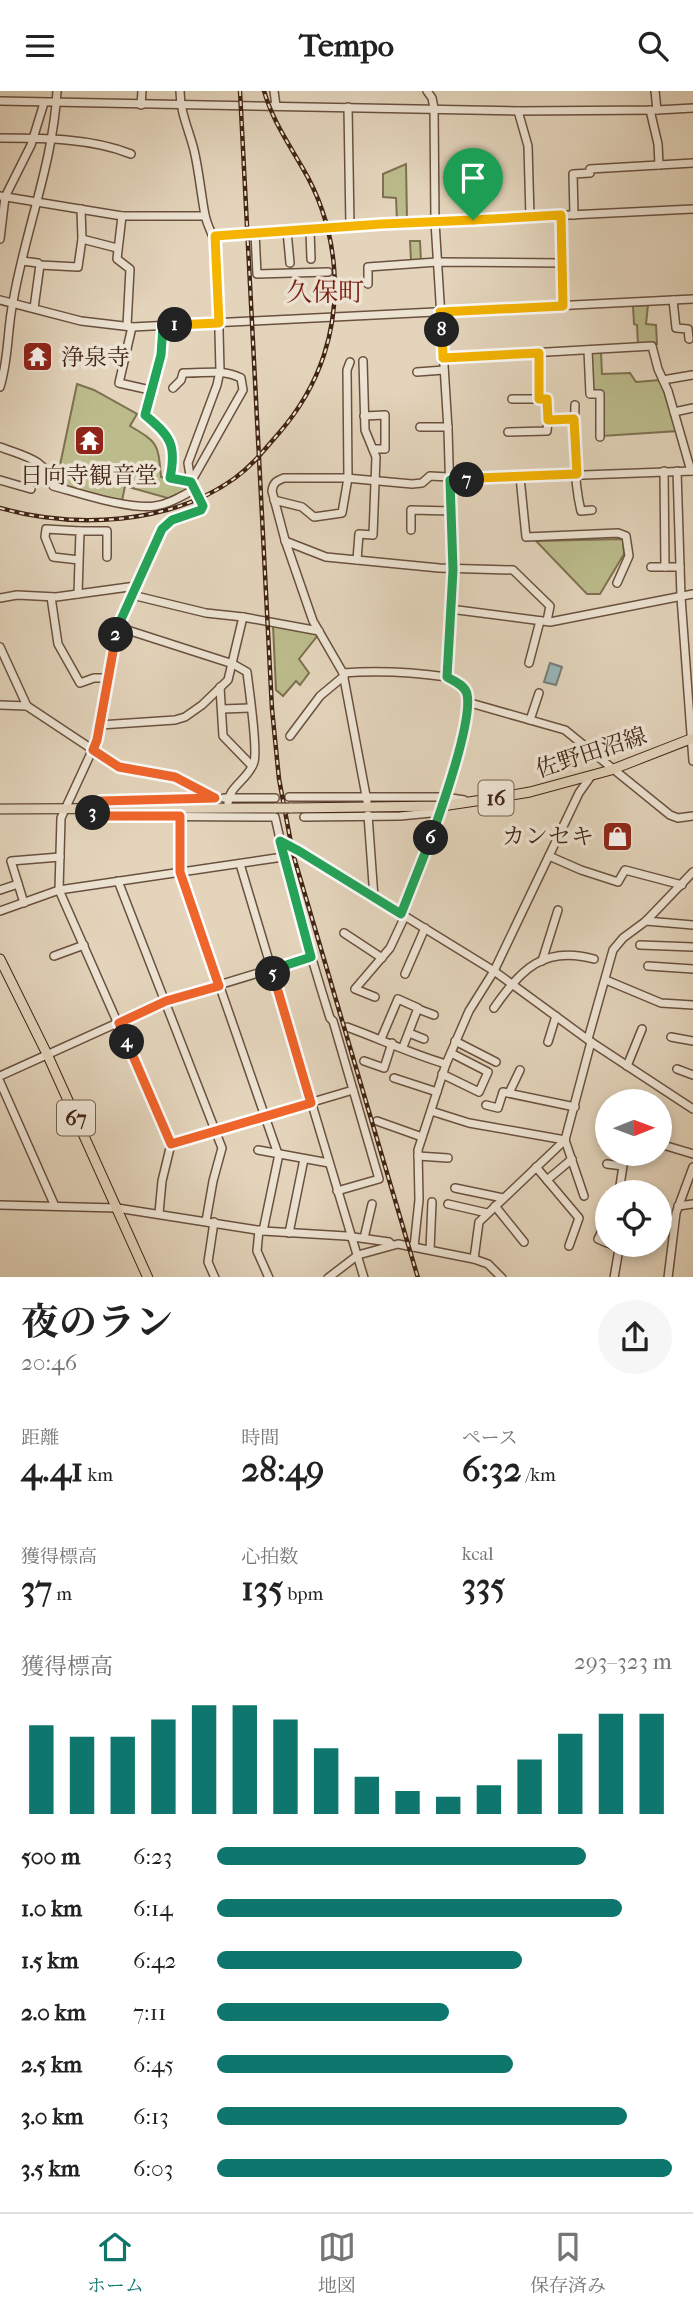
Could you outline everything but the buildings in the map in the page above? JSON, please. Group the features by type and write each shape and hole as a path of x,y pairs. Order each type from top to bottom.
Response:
{"main road":[{"name":"佐野田沼線","path":"275,803 289,808 443,805 530,792 611,770 692,738"},
{"name":"16","path":"0,809 275,803"},
{"name":"67","path":"0,959 48,1056 148,1277"}],"street":[{"path":"0,387 8,353 12,303 52,140 57,91"},
{"path":"85,91 85,103"},
{"path":"141,104 142,91"},
{"path":"159,1213 162,1181 171,1144 59,890 61,818 93,750 118,627 166,524 201,510 203,506 193,486 188,463 220,371 215,236 209,229 205,216 194,147 180,105 180,91"},
{"path":"274,91 276,106"},
{"path":"427,91 434,108 435,222 448,427 453,568 447,677"},
{"path":"656,91 654,110 659,165"},
{"path":"0,101 518,111 654,110 693,107"},
{"path":"0,239 2,196 34,138 44,103"},
{"path":"348,107 350,227"},
{"path":"518,111 528,146 530,217"},
{"path":"0,138 52,140 115,148 131,154"},
{"path":"574,215 573,174 590,173 590,169 693,163"},
{"path":"2,196 122,216 205,216"},
{"path":"22,261 78,267 82,239 81,209"},
{"path":"215,236 693,209"},
{"path":"561,215 563,306"},
{"path":"122,216 117,259 130,269 129,326 119,383 150,390"},
{"path":"310,230 311,259"},
{"path":"288,231 290,263"},
{"path":"255,233 257,274 328,272"},
{"path":"82,239 117,248"},
{"path":"369,284 368,267 437,262 562,263"},
{"path":"34,308 40,265"},
{"path":"0,300 81,321 163,326 693,299"},
{"path":"674,300 676,328 688,329 689,338"},
{"path":"163,326 161,355 145,415 169,437 173,462 170,478 193,486"},
{"path":"367,800 343,674 313,621 274,500 273,485 276,481 284,478 348,478 412,484 422,483 430,476 449,479 692,471 652,346 443,358"},
{"path":"588,350 590,394 600,394 600,436"},
{"path":"539,353 539,399"},
{"path":"357,560 359,534 373,535 376,457 365,430 363,361"},
{"path":"274,500 302,507 314,517 342,513 348,478 347,370 350,362"},
{"path":"417,372 444,370"},
{"path":"0,447 43,464 53,486 137,506 169,503 193,486 243,390 241,378 220,371 183,373 181,380 173,388"},
{"path":"663,380 692,375"},
{"path":"508,432 547,431 547,399 512,400"},
{"path":"575,405 581,511 592,510"},
{"path":"674,412 693,408"},
{"path":"365,416 384,415 386,449 373,449"},
{"path":"548,420 574,419"},
{"path":"420,426 448,427"},
{"path":"664,471 665,567"},
{"path":"677,471 681,597 693,761"},
{"path":"520,477 526,537 618,533 626,536 629,556 617,583"},
{"path":"0,480 31,489"},
{"path":"411,530 411,510 451,511"},
{"path":"79,561 53,557 45,537 46,529 107,531 107,557"},
{"path":"78,594 80,531"},
{"path":"285,540 326,557 513,571 550,605 529,663"},
{"path":"651,567 680,566"},
{"path":"0,598 17,595 51,597 136,586"},
{"path":"450,609 543,621 566,620 693,594"},
{"path":"132,595 206,613 319,631"},
{"path":"51,597 58,644 80,683 94,678 108,678"},
{"path":"100,725 185,717 228,680 243,617"},
{"path":"118,627 233,664 247,672 255,760 247,778 228,801"},
{"path":"0,647 27,706"},
{"path":"290,736 320,696 343,674 409,672 447,677 464,687 467,702 464,730 443,805 396,939 355,989 375,997"},
{"path":"220,687 223,736 252,766"},
{"path":"530,720 539,693"},
{"path":"467,702 570,733 611,770 670,815 678,818 693,816"},
{"path":"0,705 27,706 119,767 175,777 215,798"},
{"path":"222,709 250,708"},
{"path":"415,1247 419,1199 418,1156 442,1074 469,1011 494,971 579,793 591,776"},
{"path":"289,797 443,805"},
{"path":"85,809 101,801 215,798 275,803"},
{"path":"304,817 368,814 443,805"},
{"path":"85,809 102,816 275,817 283,857 311,957 333,1021 379,1179 337,1191"},
{"path":"368,814 374,898"},
{"path":"180,816 180,872 279,1154 257,1251 270,1277"},
{"path":"280,841 494,971 590,1041 693,1109"},
{"path":"549,856 581,870 618,881 625,870 682,885"},
{"path":"24,903 11,861 60,857"},
{"path":"0,911 59,890 283,857"},
{"path":"240,864 364,1277"},
{"path":"474,1259 479,1222 565,1140 613,950 623,938 646,921 693,872"},
{"path":"118,881 222,1148 213,1181 210,1221 208,1262 215,1277"},
{"path":"0,890 18,884"},
{"path":"542,961 558,909"},
{"path":"646,921 693,925"},
{"path":"405,974 425,928"},
{"path":"344,933 382,958"},
{"path":"54,956 83,945"},
{"path":"640,945 693,947"},
{"path":"494,1008 511,983 533,963 574,954 594,959"},
{"path":"0,1076 166,1001 311,957"},
{"path":"648,966 693,969"},
{"path":"606,980 661,1003 693,1005"},
{"path":"381,1039 398,999 434,1015"},
{"path":"403,1047 418,1009"},
{"path":"548,1042 556,1016"},
{"path":"347,1027 446,1064"},
{"path":"627,1066 642,1030"},
{"path":"409,1033 424,1039"},
{"path":"671,1037 693,1041"},
{"path":"455,1041 496,1062"},
{"path":"364,1061 384,1068 392,1043"},
{"path":"442,1074 479,1092 488,1072 451,1053"},
{"path":"677,1069 693,1075"},
{"path":"509,1093 520,1070"},
{"path":"394,1078 436,1092"},
{"path":"0,1082 54,1205"},
{"path":"171,1144 353,1090"},
{"path":"486,1105 498,1108 503,1092 575,1107"},
{"path":"430,1111 469,1123 565,1140"},
{"path":"377,1121 422,1137"},
{"path":"565,1140 584,1196"},
{"path":"672,1148 693,1154"},
{"path":"258,1150 329,1163"},
{"path":"418,1156 448,1158"},
{"path":"289,1234 304,1159"},
{"path":"547,1180 572,1159"},
{"path":"536,1167 579,1218 569,1246"},
{"path":"667,1277 678,1206 693,1167"},
{"path":"455,1188 503,1198"},
{"path":"430,1250 432,1202"},
{"path":"364,1238 372,1204"},
{"path":"448,1204 487,1213"},
{"path":"678,1206 693,1204"},
{"path":"0,1205 117,1208 289,1234 364,1238 389,1242 392,1245"},
{"path":"495,1206 524,1241"},
{"path":"328,1277 358,1255 402,1244 474,1259 488,1264 502,1277"},
{"path":"614,1277 618,1257"}],"green space":[{"path":"406,164 407,220 397,221 396,198 383,197 383,174"},
{"path":"410,241 420,241 421,261 411,261"},
{"path":"648,305 646,324 656,325 657,344 638,346 633,306"},
{"path":"590,352 601,352 602,374 630,373 636,382 660,380 678,431 602,436 601,392 591,392"},
{"path":"77,384 94,390 137,414 130,426 155,445 161,477 189,484 191,490 171,499 125,486 122,501 56,484"},
{"path":"623,539 624,554 600,594 587,594 536,541"},
{"path":"273,625 315,632 318,635 299,659 309,673 300,685 296,681 283,696 276,690"}],"water":[{"path":"550,663 562,667 556,685 544,682"}],"railway":[{"path":"240,91 272,709 279,779 293,854 418,1277"},
{"path":"0,508 29,515 90,520 152,514 181,505 209,494 247,468 279,433 306,396 324,356 330,334 335,290 333,254 324,215 314,190 276,120 264,91"}],"place":[{"name":"浄泉寺","path":"38,357"},
{"name":"日向寺観音堂","path":"89,441"},
{"name":"カンセキ","path":"617,836"}],"district":[{"name":"久保町","path":"325,292"}],"route":[{"path":"561,215 563,306 440,312 443,358 539,353 539,399 547,399 548,420 574,419 577,474 450,480 453,570 447,677 464,687 467,710 445,797 401,914 280,841 311,957 271,970 311,1103 171,1144 119,1023 166,1001 219,986 180,872 180,816 102,816 85,809 101,801 215,798 175,777 119,767 93,750 119,624 162,529 172,520 201,510 203,506 191,482 170,478 173,462 169,437 145,415 161,355 163,326 219,323 215,236 473,220 561,215"}]}
